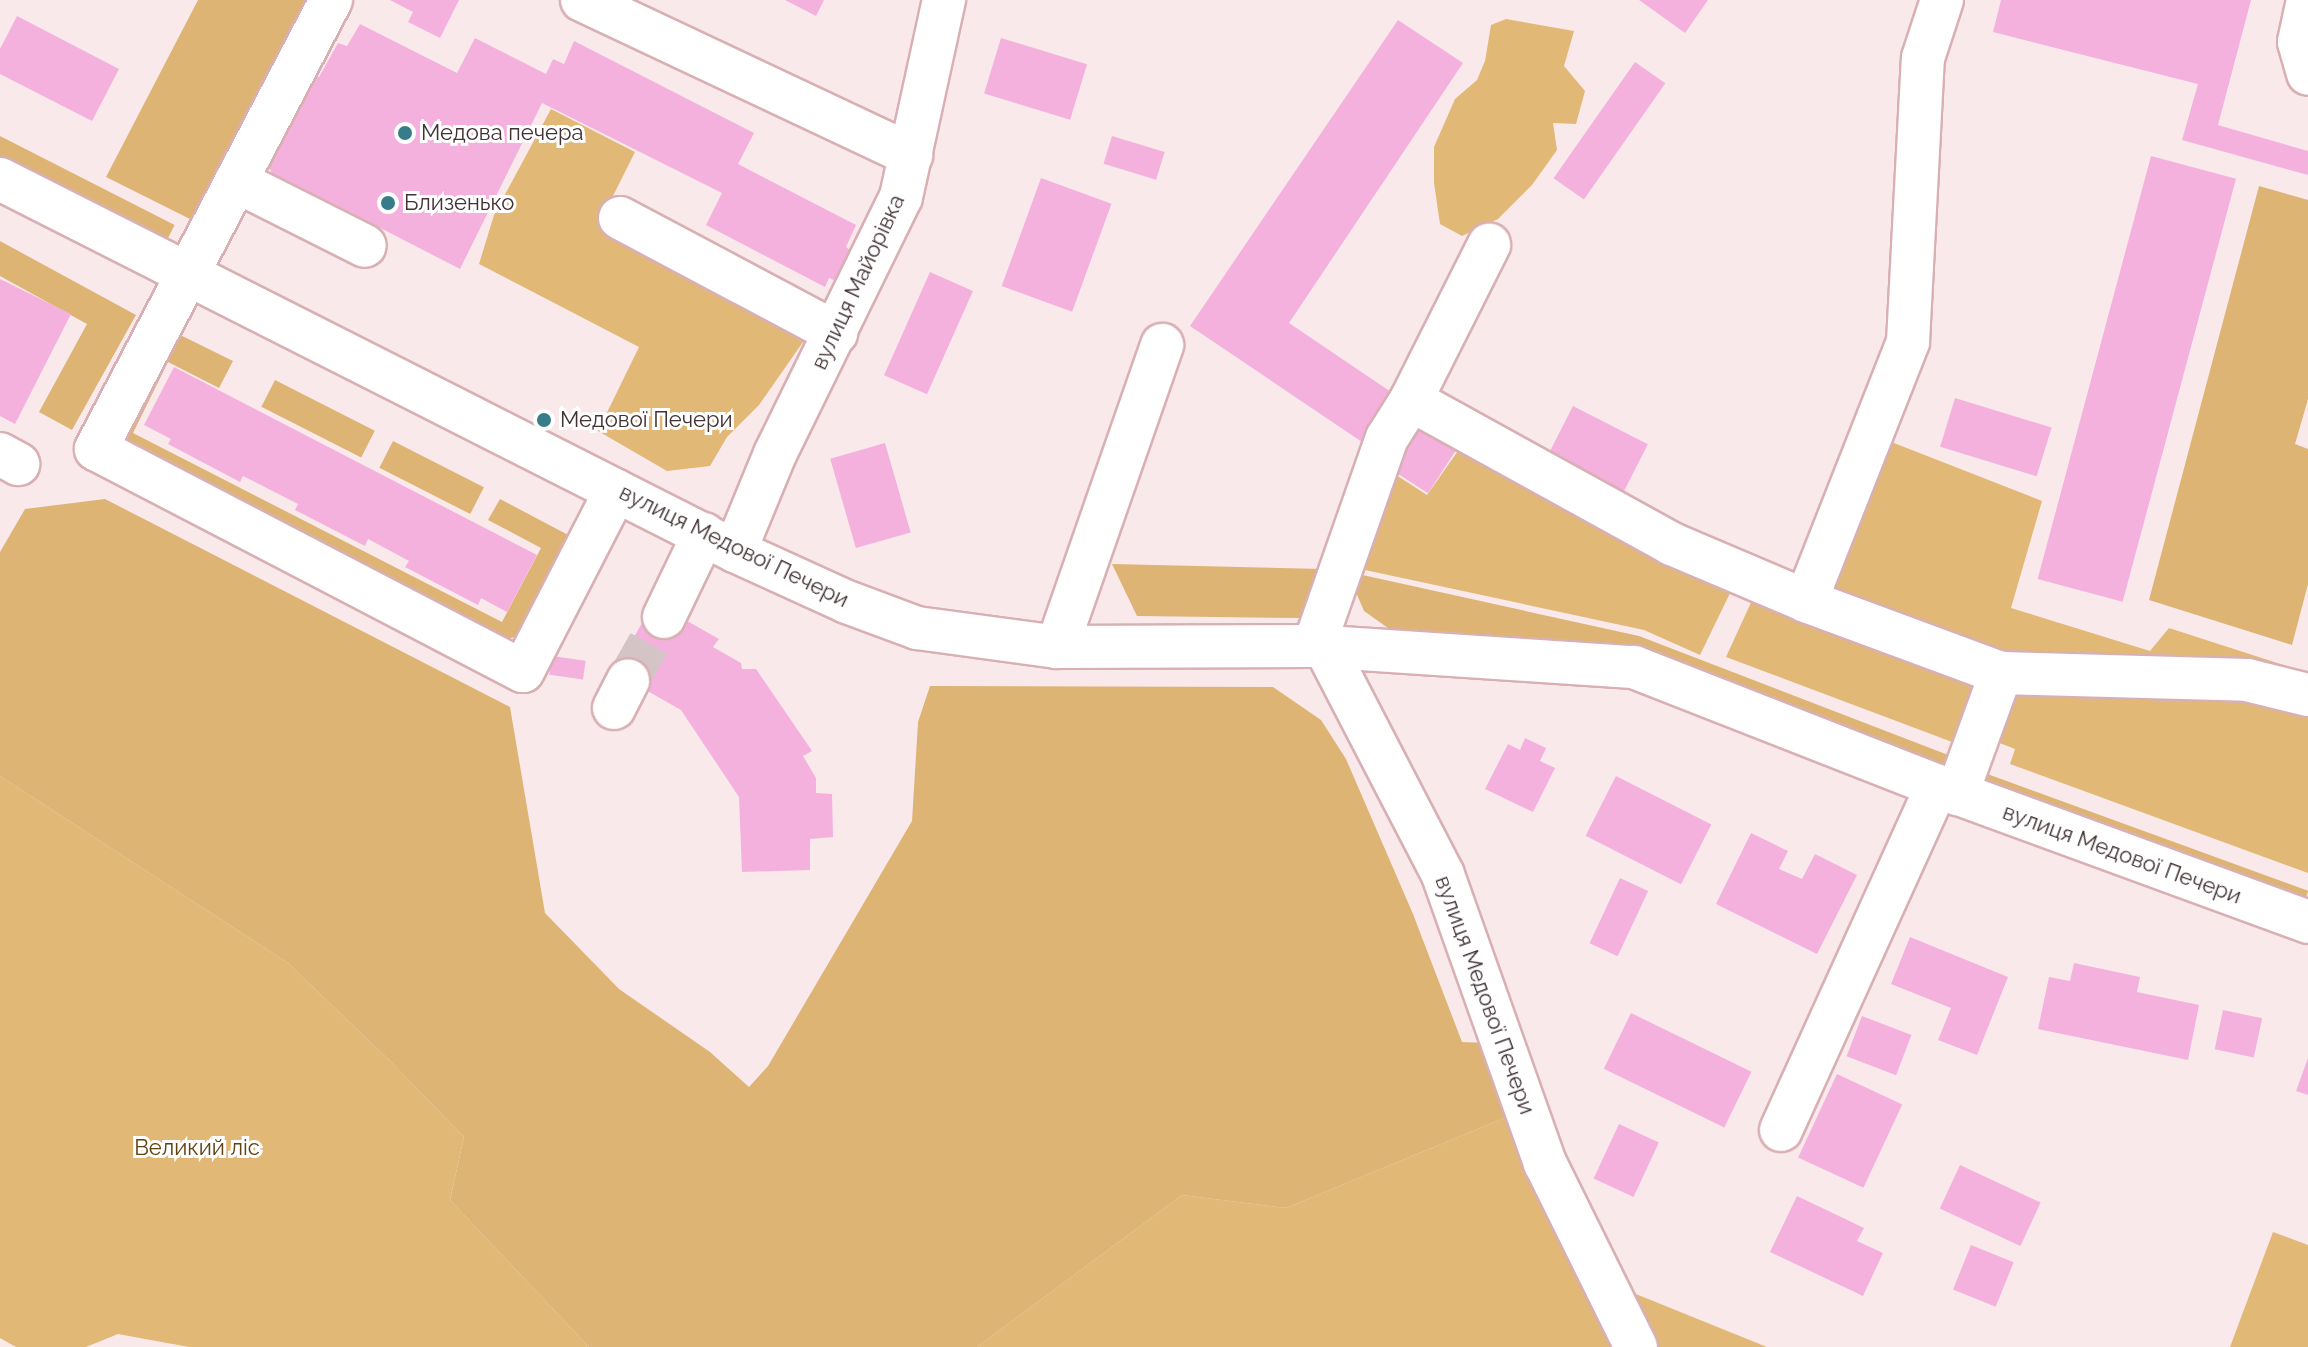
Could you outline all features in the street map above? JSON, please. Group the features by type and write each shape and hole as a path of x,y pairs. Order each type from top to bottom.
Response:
{"street":[{"path":"331,0 96,449 523,671 616,490"},
{"path":"582,0 911,155"},
{"name":"вулиця Майорівка","path":"664,617 720,542 775,454 901,197 944,0"},
{"path":"1806,601 1908,342 1923,58 1942,0"},
{"path":"2308,0 2299,42 2308,74"},
{"name":"вулиця Медової Печери","path":"0,179 720,542 847,602 917,628 1057,647 1320,646 1634,667 1947,790 2308,922"},
{"path":"236,181 365,246"},
{"path":"620,218 836,333"},
{"path":"1320,646 1387,438 1411,400 1489,245"},
{"path":"1057,647 1162,345"},
{"path":"1411,400 1672,544 1806,601 2001,673 2247,680 2308,695"},
{"name":"вулиця Медової Печери","path":"1320,646 1443,875 1545,1163 1636,1347"},
{"path":"1781,1130 2001,673"}],"shaded area":[{"path":"198,0 310,0 196,222 106,177"},
{"path":"0,136 175,225 162,250 0,167"},
{"path":"2259,186 2308,200 2308,399 2295,444 2308,449 2308,584 2292,645 2149,600"},
{"path":"0,241 136,315 72,430 39,412 87,324 0,276"},
{"path":"166,328 233,361 219,388 168,362 133,433 502,622 541,548 488,520 500,499 572,537 525,635 492,642 108,445"},
{"path":"275,380 375,431 361,458 261,407"},
{"path":"393,441 484,487 470,514 379,468"},
{"path":"105,499 510,707 545,913 619,989 710,1052 749,1087 768,1066 912,821 918,722 930,686 1273,687 1321,720 1346,759 1413,914 1462,1042 1490,1043 1514,1114 1286,1208 1182,1195 977,1347 589,1347 450,1200 464,1137 390,1061 288,963 0,776 0,552 25,509"},
{"path":"1112,564 1323,569 1300,618 1137,616"},
{"path":"1358,574 1639,636 1969,763 1943,774 1641,654 1388,628 1364,611 1355,590"},
{"path":"1971,768 2308,891 2299,915 1962,792"}],"green space":[{"path":"1506,19 1574,31 1564,66 1585,91 1576,124 1553,123 1557,150 1532,185 1498,219 1462,236 1440,224 1434,183 1434,147 1455,99 1477,80 1485,61 1491,25"},
{"path":"551,109 635,152 600,222 796,327 803,342 759,405 727,437 710,466 667,471 598,431 639,347 479,264 494,215"},
{"path":"1876,436 2042,501 2011,608 2150,651 2169,628 2308,673 2308,873 2010,764 2015,749 1974,733 1968,748 1726,657 1754,596 1806,617"},
{"path":"1460,448 1732,589 1700,655 1644,630 1365,570 1393,473 1427,495"},
{"name":"Великий ліс","path":"0,776 288,963 390,1061 464,1137 450,1200 589,1347 189,1347 118,1334 86,1347 16,1347 0,1338"},
{"path":"1514,1114 1624,1347 977,1347 1182,1195 1286,1208"},
{"path":"2273,1232 2308,1245 2308,1347 2230,1347"},
{"path":"1621,1288 1767,1347 1648,1347"}],"building":[{"path":"390,0 459,0 440,38 408,22 413,12"},
{"path":"785,0 824,0 816,16"},
{"path":"1639,0 1708,0 1685,33"},
{"path":"2001,0 2251,0 2218,125 2308,151 2308,175 2182,140 2198,84 1993,32"},
{"path":"17,16 119,69 92,121 0,74 0,49"},
{"path":"1398,20 1463,63 1289,323 1397,396 1365,444 1190,326"},
{"name":"Медова печера","path":"360,24 457,73 475,38 546,74 553,59 564,64 574,41 754,133 738,164 856,225 846,247 855,253 841,283 829,278 825,287 706,225 722,193 542,103 460,269 328,201 323,206 276,182 267,163 313,75 319,77 338,43 347,46"},
{"path":"1001,38 1087,64 1070,120 984,93"},
{"path":"1635,62 1665,83 1584,200 1554,178"},
{"path":"1112,136 1165,152 1156,180 1104,164"},
{"path":"2151,156 2236,179 2123,602 2038,579"},
{"path":"1041,178 1111,204 1072,312 1002,286"},
{"path":"930,272 973,291 927,394 884,375"},
{"path":"0,279 71,314 15,424 0,416"},
{"path":"174,367 537,555 507,612 481,598 478,605 405,567 409,561 368,539 365,546 295,510 298,504 243,476 240,482 168,444 171,439 144,425"},
{"path":"1955,398 2052,428 2037,476 1940,447"},
{"path":"1573,406 1648,444 1623,493 1548,455"},
{"path":"1427,414 1464,438 1428,493 1391,469"},
{"path":"885,443 911,532 856,548 830,459"},
{"path":"650,609 680,617 719,639 713,647 741,663 742,669 756,669 812,751 803,756 816,778 816,793 832,794 833,837 810,839 810,870 742,872 739,797 681,710 614,672"},
{"path":"552,656 586,661 583,680 549,675"},
{"path":"1525,738 1546,748 1540,761 1555,768 1533,812 1485,789 1508,744 1520,750"},
{"path":"1616,776 1711,825 1681,884 1586,836"},
{"path":"1751,833 1788,851 1779,869 1802,879 1815,854 1857,875 1817,954 1716,904"},
{"path":"1620,878 1648,891 1618,956 1590,943"},
{"path":"1910,937 2008,977 1977,1055 1938,1040 1951,1008 1891,984"},
{"path":"2074,963 2140,977 2137,992 2199,1005 2188,1060 2038,1029 2049,977 2070,981"},
{"path":"2223,1010 2262,1018 2254,1057 2215,1049"},
{"path":"1631,1013 1751,1072 1724,1127 1604,1069"},
{"path":"1862,1016 1911,1035 1896,1075 1847,1056"},
{"path":"2308,1058 2308,1095 2296,1091"},
{"path":"1837,1074 1902,1104 1863,1188 1798,1157"},
{"path":"1619,1124 1659,1143 1634,1197 1594,1178"},
{"path":"1960,1165 2041,1203 2020,1246 1940,1209"},
{"path":"1797,1196 1864,1228 1857,1241 1883,1253 1863,1296 1770,1252"},
{"path":"1971,1245 2014,1262 1996,1307 1953,1290"}],"tunnel":[{"path":"628,680 664,617"}],"place":[{"name":"Медова печера","path":"405,133"},
{"name":"Близенько","path":"388,203"},
{"name":"Медової Печери","path":"544,420"}]}
